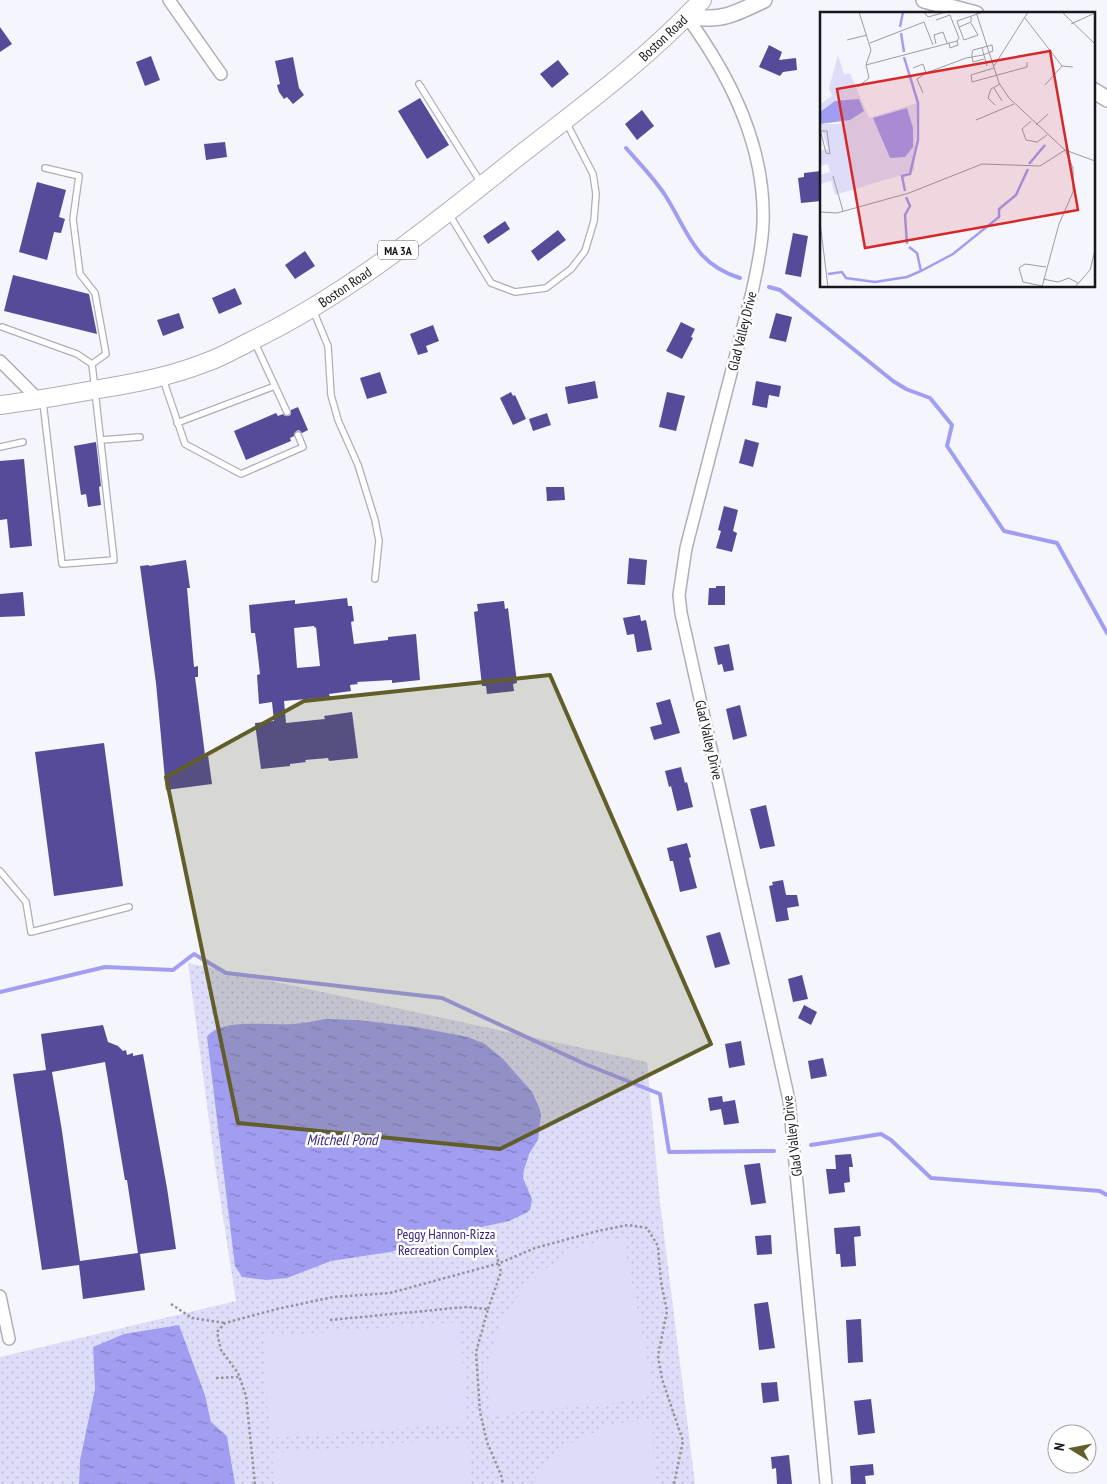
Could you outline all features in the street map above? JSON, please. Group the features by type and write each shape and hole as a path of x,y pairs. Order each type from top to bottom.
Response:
{"main road":[{"name":"Boston Road","path":"0,405 41,400 162,377 208,362 254,340 312,308 351,284 448,212 634,65 687,17 702,0"}],"street":[{"path":"169,0 221,74"},
{"path":"687,17 721,18 733,15 764,0"},
{"path":"924,0 969,12"},
{"name":"Glad Valley Drive","path":"687,17 719,65 742,111 762,184 763,225 760,256 752,292 686,548 680,589 681,613 789,1100 826,1484"},
{"path":"1094,91 1107,99"},
{"path":"0,361 41,400"},
{"path":"0,1296 9,1339"}],"lane":[{"path":"419,84 482,185"},
{"path":"448,212 491,283 515,292 546,288 571,269 585,251 594,221 596,194 593,174 564,120"},
{"path":"45,168 79,176 72,218 80,274 95,293 106,354 92,364"},
{"path":"312,308 328,346 331,395 338,420 358,464 375,520 379,541 375,579"},
{"path":"2,327 77,354 92,364 114,560 62,564 41,400"},
{"path":"254,340 287,412"},
{"path":"162,377 184,444 241,474 303,447 298,434"},
{"path":"177,423 275,386"},
{"path":"101,440 140,437"},
{"path":"0,447 23,442"},
{"path":"0,871 26,902 31,932 129,907"}],"path":[{"path":"171,1304 192,1318 225,1323 333,1297 390,1293 500,1263 535,1248 598,1231 628,1225 646,1228 658,1246 661,1282 667,1311 658,1356 659,1364 683,1441 674,1484"},
{"path":"490,1230 501,1272 488,1308 476,1352 480,1412 487,1442 503,1484"},
{"path":"330,1320 466,1307 488,1308"},
{"path":"225,1323 217,1332 222,1350 239,1377 246,1396 255,1484"},
{"path":"216,1378 239,1377"}],"highlighted area":[{"path":"550,675 711,1044 500,1149 238,1123 166,777 304,701"}],"green space":[{"name":"Peggy Hannon-Rizza Recreation Complex","path":"188,963 647,1062 660,1202 695,1484 235,1484 227,1436 211,1422 205,1395 179,1325 93,1347 95,1389 80,1460 79,1484 0,1484 0,1357 236,1301 216,1172"},
{"path":"623,1237 653,1387 644,1400 490,1415 487,1368 504,1314 533,1278 580,1246"},
{"path":"460,1322 467,1423 270,1438 263,1337"},
{"path":"652,1419 654,1484 532,1484 543,1465 573,1442 613,1424"},
{"path":"468,1438 471,1484 274,1484 272,1453"}],"water":[{"name":"Mitchell Pond","path":"325,1019 358,1020 416,1027 468,1037 485,1044 503,1059 532,1092 541,1115 538,1140 529,1154 523,1178 532,1199 530,1210 509,1221 459,1232 390,1252 331,1261 287,1278 266,1280 242,1277 235,1266 207,1037 223,1027 234,1025 294,1024"},
{"path":"179,1325 205,1395 211,1422 227,1436 235,1484 79,1484 80,1460 95,1389 93,1347 124,1334"}],"building":[{"path":"0,27 12,44 0,52"},
{"path":"769,45 782,52 779,60 796,58 797,70 783,72 780,76 759,67"},
{"path":"151,56 160,80 145,86 136,62"},
{"path":"293,57 299,88 304,95 293,104 287,97 284,99 279,92 277,85 280,84 275,61"},
{"path":"558,60 569,74 552,88 540,74"},
{"path":"420,98 449,145 427,159 398,111"},
{"path":"642,110 654,126 637,140 625,124"},
{"path":"225,142 227,157 206,160 204,144"},
{"path":"820,171 820,201 801,203 798,178 804,177 804,173"},
{"path":"37,182 66,190 59,217 65,219 61,233 54,232 47,260 19,252"},
{"path":"505,221 510,229 488,244 483,236"},
{"path":"558,230 566,240 538,261 531,251"},
{"path":"793,233 808,236 801,277 785,274"},
{"path":"305,251 315,266 295,279 285,265"},
{"path":"13,275 89,294 97,334 4,311"},
{"path":"235,288 242,304 219,314 212,298"},
{"path":"179,313 184,328 163,336 157,320"},
{"path":"776,313 792,317 786,342 769,338"},
{"path":"681,322 695,329 691,337 693,338 682,359 666,351"},
{"path":"433,325 439,341 426,346 428,352 418,355 410,334"},
{"path":"380,372 387,393 367,399 360,378"},
{"path":"595,381 598,398 568,404 565,387"},
{"path":"756,381 781,386 779,397 769,395 767,408 752,405"},
{"path":"511,392 513,396 515,395 526,419 513,425 500,398"},
{"path":"667,392 685,396 676,431 659,427"},
{"path":"298,407 308,430 302,433 299,430 296,431 294,436 290,438 291,441 246,460 234,431 276,413 278,416 283,414 289,416 291,410"},
{"path":"547,413 551,425 533,431 529,419"},
{"path":"745,439 759,443 753,467 739,463"},
{"path":"96,442 101,486 99,487 101,505 88,507 86,494 81,495 74,446"},
{"path":"24,459 32,546 10,548 7,519 0,520 0,461"},
{"path":"546,487 564,487 565,500 547,501"},
{"path":"724,506 738,510 733,531 737,533 732,552 716,548 721,531 718,530"},
{"path":"629,558 647,560 645,585 627,584"},
{"path":"186,560 190,588 187,588 194,667 198,666 198,677 195,677 205,755 208,755 212,784 166,790 156,683 140,566"},
{"path":"716,586 725,586 725,605 708,605 709,588 716,588"},
{"path":"23,592 25,616 0,617 0,594"},
{"path":"347,598 348,606 352,606 354,621 351,622 354,644 416,634 420,680 392,683 392,680 357,682 358,684 350,685 351,691 329,694 330,697 284,701 286,723 325,719 324,716 352,712 358,758 329,761 328,758 305,760 306,762 290,764 290,766 261,769 255,723 274,721 272,702 259,704 257,675 260,674 255,633 251,633 249,605 295,600 295,604","holes":["314,626 320,666 297,668 294,628"]},
{"path":"504,601 505,609 508,608 517,683 513,684 514,691 487,694 486,686 482,686 474,612 478,611 477,604"},
{"path":"640,615 641,621 646,620 652,650 637,652 634,634 627,635 623,618"},
{"path":"729,644 734,670 724,672 722,664 718,665 714,647"},
{"path":"670,699 680,733 654,740 650,727 662,724 656,703"},
{"path":"740,705 747,736 733,740 726,709"},
{"path":"104,743 123,886 54,896 35,752"},
{"path":"681,767 693,807 677,811 665,771"},
{"path":"766,805 775,846 760,849 750,809"},
{"path":"687,843 697,888 680,892 673,861 670,861 667,848"},
{"path":"783,880 786,895 797,895 799,906 787,908 789,920 776,922 769,886 773,885 772,882"},
{"path":"720,932 730,964 715,968 706,936"},
{"path":"802,975 808,999 793,1002 788,979"},
{"path":"804,1005 817,1012 811,1025 798,1018"},
{"path":"103,1025 108,1042 118,1046 123,1051 126,1050 127,1055 133,1053 133,1056 143,1054 176,1249 140,1254 145,1290 83,1299 79,1265 42,1270 13,1074 46,1070 41,1034","holes":["105,1062 125,1180 127,1180 138,1253 80,1261 52,1072"]},
{"path":"741,1041 745,1065 729,1068 725,1044"},
{"path":"823,1058 827,1076 811,1079 808,1061"},
{"path":"722,1096 723,1102 735,1100 739,1123 724,1125 721,1109 710,1111 708,1098"},
{"path":"851,1154 853,1167 849,1167 850,1182 844,1183 845,1192 829,1194 826,1169 836,1169 835,1155"},
{"path":"760,1163 766,1203 751,1205 744,1165"},
{"path":"860,1226 861,1236 854,1237 856,1266 841,1267 840,1254 836,1254 834,1228"},
{"path":"771,1235 772,1254 757,1255 755,1236"},
{"path":"768,1302 775,1348 759,1350 754,1304"},
{"path":"861,1319 863,1362 848,1363 846,1320"},
{"path":"777,1382 779,1401 763,1403 761,1383"},
{"path":"871,1399 875,1433 858,1435 854,1401"},
{"path":"789,1455 792,1484 777,1484 776,1468 772,1469 771,1457"},
{"path":"873,1464 874,1475 865,1476 866,1484 851,1484 850,1466"}],"waterway":[{"path":"626,148 661,189 694,245 702,255 725,272 740,278"},
{"path":"769,287 780,290 893,381 906,389 930,398 952,425 947,446 1004,531 1057,543 1107,633"},
{"path":"0,992 105,967 173,970 194,954 226,973 442,998 585,1064 660,1094 669,1152 774,1151"},
{"path":"811,1145 881,1134 891,1140 931,1178 1100,1191 1107,1195"}]}
